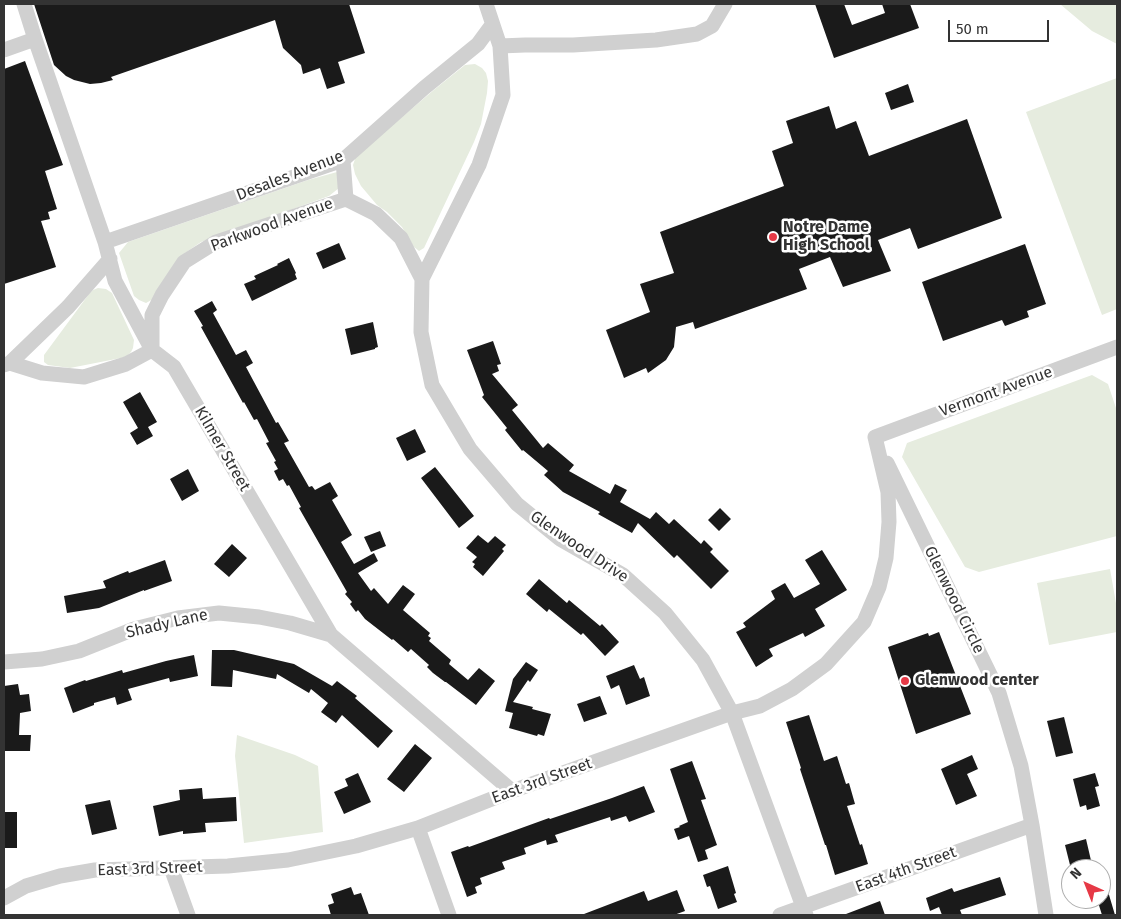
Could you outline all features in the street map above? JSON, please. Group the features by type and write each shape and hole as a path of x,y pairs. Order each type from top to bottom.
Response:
{"street":[{"name":"Kilmer Street","path":"24,4 105,242 115,281 152,350 174,367 331,635 512,791"},
{"name":"Glenwood Drive","path":"486,4 500,46 503,95 479,165 422,280 421,332 432,385 470,448 517,504 560,539 623,575 665,613 703,660 732,713 804,911"},
{"path":"500,46 573,45 656,40 698,34 712,26 725,4"},
{"name":"Desales Avenue","path":"105,242 343,160 424,88 478,44 492,25"},
{"path":"4,50 35,39"},
{"path":"343,160 346,199 376,214 401,238 422,280"},
{"name":"Parkwood Avenue","path":"152,350 152,315 162,295 184,262 216,242 346,199"},
{"path":"7,364 68,307 110,260"},
{"path":"7,364 42,373 84,377 126,364 152,350"},
{"name":"Vermont Avenue","path":"875,437 1116,350"},
{"name":"East 3rd Street","path":"4,898 26,886 60,876 95,870 228,866 288,860 356,846 418,828 512,791 732,713 760,706 792,689 826,664 864,622 879,588 886,558 889,522 888,492 875,437"},
{"name":"Glenwood Circle","path":"875,437 999,693 1021,766 1046,915"},
{"name":"Shady Lane","path":"4,662 42,659 79,651 134,629 178,618 219,613 259,617 290,623 331,635"},
{"name":"East 4th Street","path":"780,915 804,911 1032,826"},
{"path":"418,828 449,915"},
{"path":"171,868 188,915"}],"shaded area":[{"path":"1060,4 1117,4 1117,44 1092,31"},
{"path":"475,64 486,73 488,81 481,124 424,248 419,251 414,247 402,227 377,205 361,186 353,165 356,156 435,89 465,65"},
{"path":"1117,78 1117,309 1102,315 1026,112"},
{"path":"337,172 339,188 329,196 201,242 185,253 155,298 146,303 134,296 119,253 128,242 308,180"},
{"path":"98,288 106,289 112,293 134,340 131,352 126,357 70,368 48,365 44,362 44,355 89,294"},
{"path":"1092,375 1108,384 1117,411 1117,536 979,572 965,567 902,457 907,443"},
{"path":"1110,569 1117,609 1117,632 1049,645 1037,583"},
{"path":"237,735 295,755 318,766 323,832 244,843 235,756"}],"building":[{"path":"34,4 349,4 365,53 338,62 345,83 327,89 320,68 303,74 301,65 283,48 275,20 111,77 113,80 90,84 66,76 54,65"},
{"path":"815,4 844,4 852,25 885,13 882,4 910,4 919,28 834,58"},
{"path":"25,61 63,165 45,171 57,209 48,212 50,219 41,221 56,267 4,284 4,69"},
{"path":"908,84 914,102 891,110 885,93"},
{"name":"Notre Dame High School","path":"829,106 836,129 856,121 869,156 967,119 1002,218 918,249 910,228 878,240 891,271 843,287 830,257 799,269 807,289 695,329 693,322 676,327 674,347 666,360 648,373 646,368 624,378 606,330 650,312 640,284 674,273 660,232 784,186 772,151 793,143 786,121"},
{"path":"339,243 346,259 323,269 316,253"},
{"path":"1025,244 1046,304 1027,311 1029,317 1005,326 1002,320 943,341 922,282"},
{"path":"289,258 297,279 252,301 244,284 256,279 254,276"},
{"path":"212,301 217,310 213,313 236,355 246,350 253,363 246,367 276,423 278,422 289,441 284,443 309,487 312,486 315,490 330,482 338,496 332,500 352,535 341,542 354,564 374,553 378,561 358,573 371,591 374,588 388,604 403,585 415,594 403,610 430,633 428,636 431,638 429,641 451,660 449,664 468,680 479,668 495,681 476,705 433,673 427,667 429,665 411,649 408,652 365,619 358,610 356,612 350,604 352,602 345,594 347,592 299,508 301,507 289,485 287,486 283,479 279,481 274,471 278,469 274,462 276,461 266,443 269,442 257,419 254,420 243,403 201,327 203,326 194,311"},
{"path":"373,322 378,347 351,355 345,329"},
{"path":"493,341 501,364 497,365 499,371 492,374 518,405 512,410 543,448 548,443 574,465 569,471 610,494 615,484 627,490 620,502 650,519 656,512 669,524 674,519 701,544 704,540 713,549 710,552 729,571 711,589 677,555 674,558 638,523 632,533 598,514 600,512 563,492 544,475 548,471 522,451 505,430 507,428 482,397 484,395 467,350"},
{"path":"140,392 157,422 148,427 153,436 137,445 130,433 138,428 123,402"},
{"path":"415,429 426,452 407,461 396,438"},
{"path":"435,467 474,516 459,528 421,478"},
{"path":"188,469 199,491 182,501 170,479"},
{"path":"720,508 731,519 719,531 708,520"},
{"path":"380,531 386,546 371,552 364,537"},
{"path":"478,535 488,543 495,536 506,545 502,549 504,551 483,576 473,567 475,564 472,562 477,557 466,548"},
{"path":"232,544 247,558 229,577 214,564"},
{"path":"822,550 847,590 815,609 825,626 805,637 803,633 769,649 773,656 756,667 736,632 746,627 743,623 775,599 771,591 785,583 794,598 820,584 805,560"},
{"path":"165,560 172,581 99,608 67,613 64,596 106,588 103,581"},
{"path":"539,579 567,603 569,600 600,626 602,624 619,642 605,656 583,633 581,635 549,609 547,612 526,594"},
{"path":"939,632 971,714 916,734 888,647 928,633 929,636"},
{"path":"212,650 234,650 294,664 332,686 337,681 357,696 355,698 393,731 378,748 342,715 336,723 321,712 328,703 311,689 309,693 277,674 276,679 233,670 232,687 211,686"},
{"path":"194,655 198,676 170,682 169,678 128,689 132,700 117,705 115,697 94,703 94,705 73,713 64,688 122,670 123,673"},
{"path":"526,662 538,670 530,682 528,680 513,702 551,714 544,736 538,734 537,736 509,728 513,713 505,711 513,679"},
{"path":"634,665 640,679 644,677 650,696 626,705 619,685 611,689 606,676"},
{"path":"18,684 20,695 29,694 31,711 20,713 19,735 31,735 30,751 4,751 4,686"},
{"path":"600,696 607,714 584,722 577,704"},
{"path":"809,715 824,761 837,756 846,784 849,783 855,804 847,806 868,864 835,875 786,722"},
{"path":"1064,717 1073,753 1056,757 1047,721"},
{"path":"415,744 432,758 404,792 387,779"},
{"path":"972,755 978,769 967,774 977,796 956,805 941,769"},
{"path":"692,761 706,799 701,800 717,845 705,850 708,859 698,862 689,836 678,840 674,829 688,822 670,769"},
{"path":"358,773 371,802 344,814 334,792 348,786 345,779"},
{"path":"1095,773 1099,786 1095,787 1100,806 1087,810 1086,805 1080,807 1073,779"},
{"path":"644,786 655,812 629,822 626,816 611,821 610,817 555,835 558,842 547,845 546,840 524,848 526,854 502,862 505,869 480,878 482,884 475,887 477,893 467,897 451,852"},
{"path":"202,788 203,799 236,797 237,821 205,823 206,832 183,834 183,831 159,836 153,806 180,800 179,790"},
{"path":"110,800 117,829 92,835 85,805"},
{"path":"4,812 17,812 17,848 4,848"},
{"path":"1086,839 1091,859 1068,859 1065,845"},
{"path":"728,866 737,902 718,909 710,886 707,887 703,875"},
{"path":"1000,877 1006,895 960,910 962,915 942,915 939,907 930,911 926,898 952,888 954,892"},
{"path":"351,887 354,895 361,893 369,915 331,915 328,905 334,903 331,894"},
{"path":"677,890 685,911 674,915 584,915 644,891 648,901"},
{"path":"880,901 885,915 846,915 846,914"},
{"path":"1111,902 1115,915 1102,915 1100,909 1111,909"}],"place":[{"name":"Notre Dame High School","path":"773,237"},
{"name":"Glenwood center","path":"905,681"}]}
